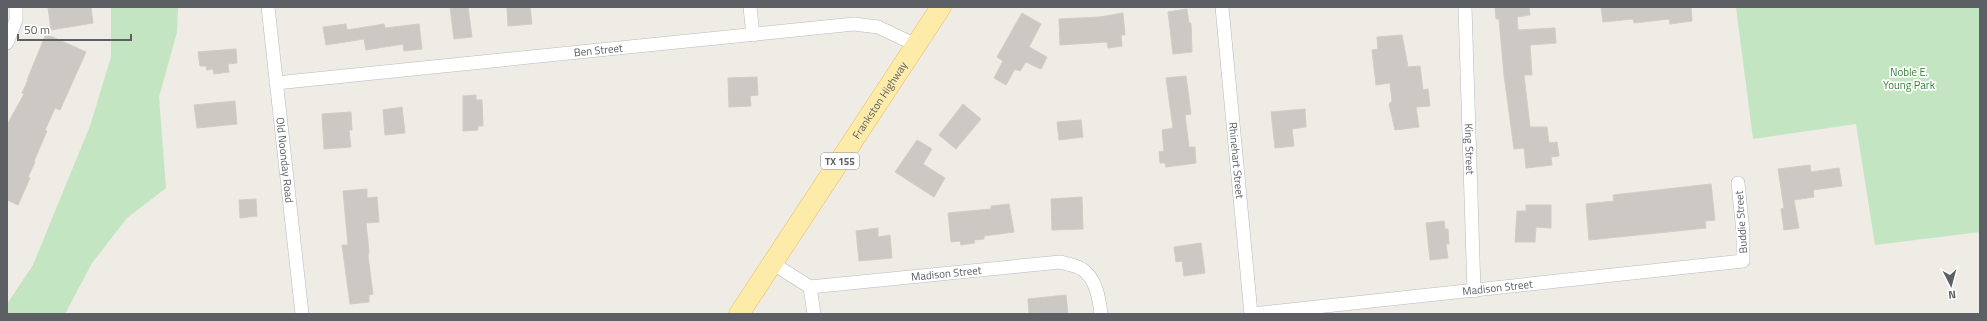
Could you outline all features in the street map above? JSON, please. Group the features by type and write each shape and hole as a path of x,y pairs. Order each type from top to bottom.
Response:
{"main road":[{"name":"Frankston Highway","path":"739,314 941,7"}],"street":[{"path":"7,43 16,20 16,7"},
{"name":"Old Noonday Road","path":"268,7 302,314"},
{"path":"750,7 753,35"},
{"name":"Rhinehart Street","path":"1222,7 1252,314"},
{"name":"King Street","path":"1465,7 1474,292"},
{"name":"Ben Street","path":"276,83 854,24 867,25 887,30 916,45"},
{"name":"Buddie Street","path":"1738,183 1743,232 1743,261"},
{"name":"Madison Street","path":"1252,314 1334,310 1474,292 1743,261"},
{"name":"Madison Street","path":"810,287 1060,262 1081,268 1093,281 1098,296 1101,314"},
{"path":"772,264 810,287 814,314"}],"green space":[{"path":"111,7 178,7 177,32 159,97 166,188 127,218 92,263 65,314 7,314 7,304 33,265 90,126 111,57"},
{"name":"Noble E. Young Park","path":"1736,7 1980,7 1980,232 1875,245 1856,124 1753,139"}],"building":[{"path":"48,7 91,7 93,23 51,30"},
{"path":"450,7 468,7 472,37 454,39"},
{"path":"507,7 530,7 532,24 508,26"},
{"path":"1495,7 1529,7 1530,15 1517,17 1518,30 1555,28 1556,43 1530,45 1532,75 1524,75 1530,127 1547,127 1549,143 1557,142 1559,156 1551,157 1552,165 1526,168 1524,148 1514,149 1504,75 1499,19 1496,19"},
{"path":"1601,7 1691,7 1692,21 1670,24 1669,19 1634,23 1633,19 1603,22"},
{"path":"1187,9 1189,23 1191,23 1192,52 1173,54 1168,12"},
{"path":"1022,13 1041,24 1029,47 1047,57 1041,69 1026,62 1020,71 1015,69 1006,85 994,78 1003,61 997,57"},
{"path":"1123,13 1125,35 1121,35 1122,46 1108,48 1107,42 1060,45 1059,19 1100,17"},
{"path":"346,24 347,30 384,24 385,28 419,24 422,49 404,51 403,44 366,50 364,39 326,45 323,27"},
{"path":"46,34 86,52 60,110 55,108 45,130 47,131 28,177 30,178 18,205 7,200 7,125 24,94 22,93"},
{"path":"1402,35 1408,67 1420,66 1423,90 1428,89 1430,106 1416,107 1419,127 1395,130 1389,104 1392,101 1390,83 1376,85 1372,50 1378,49 1377,37"},
{"path":"236,49 237,63 228,64 229,72 214,74 213,69 207,70 206,66 200,66 198,52"},
{"path":"1186,76 1191,114 1185,115 1189,147 1195,147 1196,163 1166,167 1165,163 1160,163 1159,152 1164,151 1162,130 1173,128 1166,78"},
{"path":"757,77 758,95 750,96 751,106 729,107 728,78"},
{"path":"476,95 476,100 482,100 483,126 478,126 478,130 463,131 463,96"},
{"path":"235,101 237,124 197,128 194,105"},
{"path":"963,104 981,119 956,149 939,135"},
{"path":"402,107 405,133 385,135 383,110"},
{"path":"1305,109 1306,127 1292,129 1294,146 1275,148 1271,112"},
{"path":"351,112 352,130 349,130 351,147 324,149 322,114"},
{"path":"1081,120 1083,137 1059,140 1057,122"},
{"path":"917,140 932,149 923,164 945,178 934,197 895,172"},
{"path":"1810,165 1811,172 1839,168 1842,186 1813,190 1814,197 1794,200 1799,228 1784,230 1781,209 1784,208 1778,169"},
{"path":"1711,184 1715,220 1705,221 1706,228 1589,240 1586,204 1614,201 1613,195"},
{"path":"367,189 367,198 377,197 379,222 366,223 369,251 368,256 373,294 369,295 369,302 350,304 342,245 348,245 343,191"},
{"path":"1082,197 1083,229 1052,230 1051,199"},
{"path":"256,199 257,216 240,218 239,200"},
{"path":"1009,204 1014,232 984,236 984,239 974,240 975,243 961,245 960,241 951,242 948,213 991,209 991,206"},
{"path":"1526,205 1551,205 1551,228 1536,227 1535,242 1515,242 1517,211 1526,211"},
{"path":"1444,221 1445,229 1448,229 1449,244 1446,244 1448,258 1430,260 1426,223"},
{"path":"878,228 878,237 890,235 892,258 859,261 856,231"},
{"path":"1201,243 1205,273 1184,276 1182,261 1176,262 1174,247"},
{"path":"1066,295 1068,314 1029,313 1028,299"}]}
